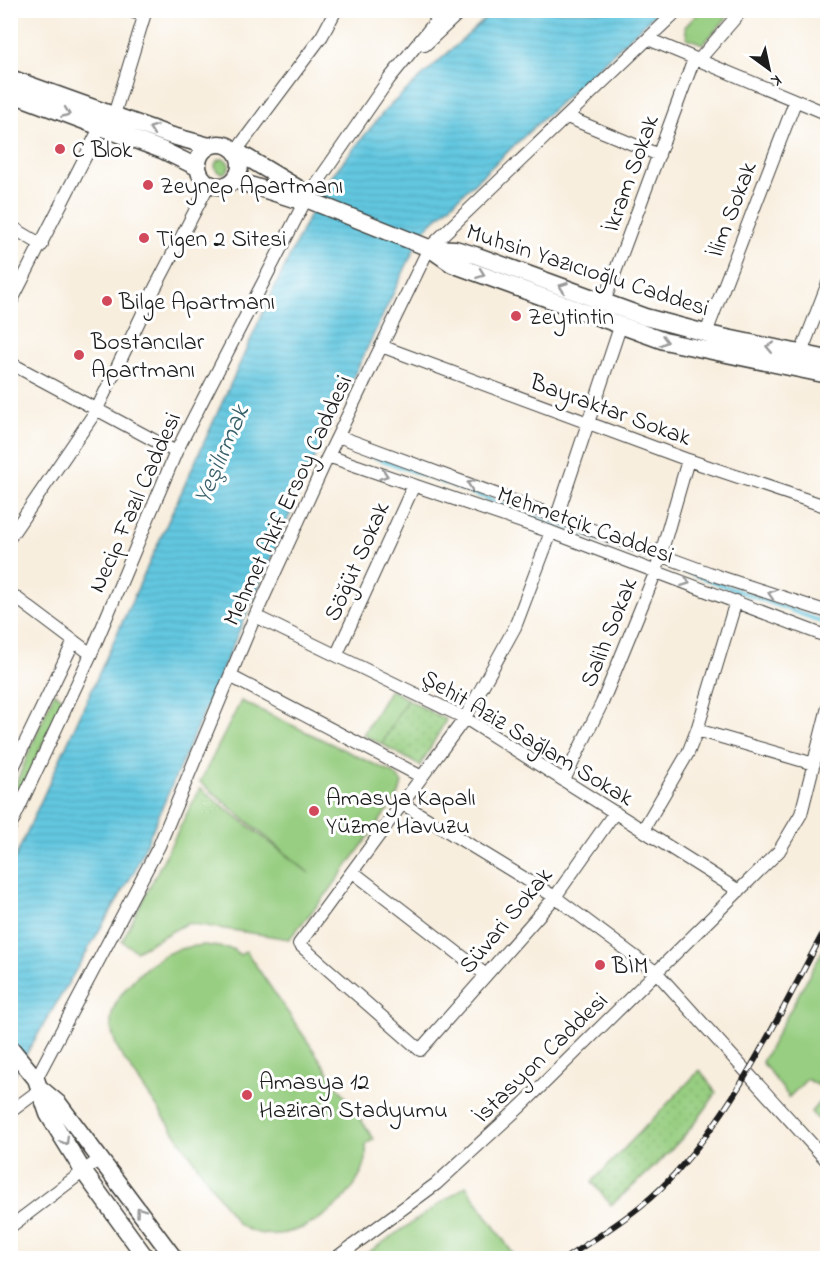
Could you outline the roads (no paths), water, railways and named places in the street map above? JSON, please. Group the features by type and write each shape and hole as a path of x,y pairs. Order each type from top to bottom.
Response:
{"main road":[{"path":"10,78 108,121 197,167"},
{"path":"10,93 108,121 209,146 224,144 301,190 310,201"},
{"path":"209,146 200,154 197,167 201,177 209,184 220,186 234,180 240,169 236,152"},
{"path":"234,180 294,199 310,201 424,246"},
{"name":"Muhsin Yazıcıoğlu Caddesi","path":"424,246 455,249 475,255 645,317 706,333 828,359"},
{"name":"Muhsin Yazıcıoğlu Caddesi","path":"424,246 452,264 620,327 664,341 828,375"},
{"path":"10,1047 101,1158 174,1258"},
{"path":"36,1080 48,1114 141,1257"}],"street":[{"path":"10,304 108,121 145,13 128,10"},
{"path":"236,152 322,36 336,10"},
{"path":"389,79 445,10"},
{"path":"389,79 462,10"},
{"name":"Mehmet Akif Ersoy Caddesi","path":"36,1080 159,846 255,616 381,346 424,246 567,117 678,10"},
{"path":"696,60 742,10"},
{"path":"648,39 828,114"},
{"name":"İkram Sokak","path":"604,302 696,60"},
{"name":"Necip Fazıl Caddesi","path":"10,827 91,654 176,452 310,201 389,79"},
{"name":"İlim Sokak","path":"706,333 795,102"},
{"path":"567,117 659,155"},
{"path":"10,537 96,411 155,288 209,184"},
{"path":"10,226 42,244"},
{"path":"801,353 828,283"},
{"path":"557,516 620,327"},
{"name":"Bayraktar Sokak","path":"381,346 688,460 828,507"},
{"path":"10,363 176,452"},
{"name":"Mehmetçik Caddesi","path":"338,436 662,555 828,612"},
{"name":"Mehmetçik Caddesi","path":"328,456 550,532 828,637"},
{"name":"Salih Sokak","path":"564,780 602,703 656,571 688,460"},
{"name":"Söğüt Sokak","path":"337,654 414,485"},
{"path":"486,975 353,872 465,718 514,627 550,532"},
{"path":"10,593 91,654"},
{"path":"643,830 688,753 736,601"},
{"name":"Şehit Aziz Sağlam Sokak","path":"255,616 465,718 739,891"},
{"path":"10,774 74,641"},
{"path":"230,676 422,777"},
{"name":"İstasyon Caddesi","path":"336,1258 435,1184 522,1105 779,851 801,814 828,707"},
{"path":"697,730 814,764"},
{"path":"403,804 555,897 657,973 828,1162"},
{"name":"Süvari Sokak","path":"353,872 299,944 420,1050 555,897 615,812"},
{"path":"10,1112 36,1080"},
{"path":"10,1227 101,1158"}],"water":[{"name":"Yeşilırmak","path":"494,11 658,11 423,231 312,464 134,872 11,1080 11,867 270,297 324,185 387,108"}],"waterway":[{"path":"347,447 828,624"}],"railway":[{"path":"566,1258 619,1222 657,1192 693,1152 716,1122 756,1058 828,924"}],"place":[{"name":"C Blok","path":"60,149"},
{"name":"Zeynep Apartmanı","path":"148,185"},
{"name":"Tigen 2 Sitesi","path":"144,238"},
{"name":"Bilge Apartmanı","path":"107,301"},
{"name":"Zeytintin","path":"516,316"},
{"name":"Bostancılar Apartmanı","path":"79,355"},
{"name":"Amasya Kapalı Yüzme Havuzu","path":"314,811"},
{"name":"BİM","path":"600,965"},
{"name":"Amasya 12 Haziran Stadyumu","path":"247,1095"}]}
